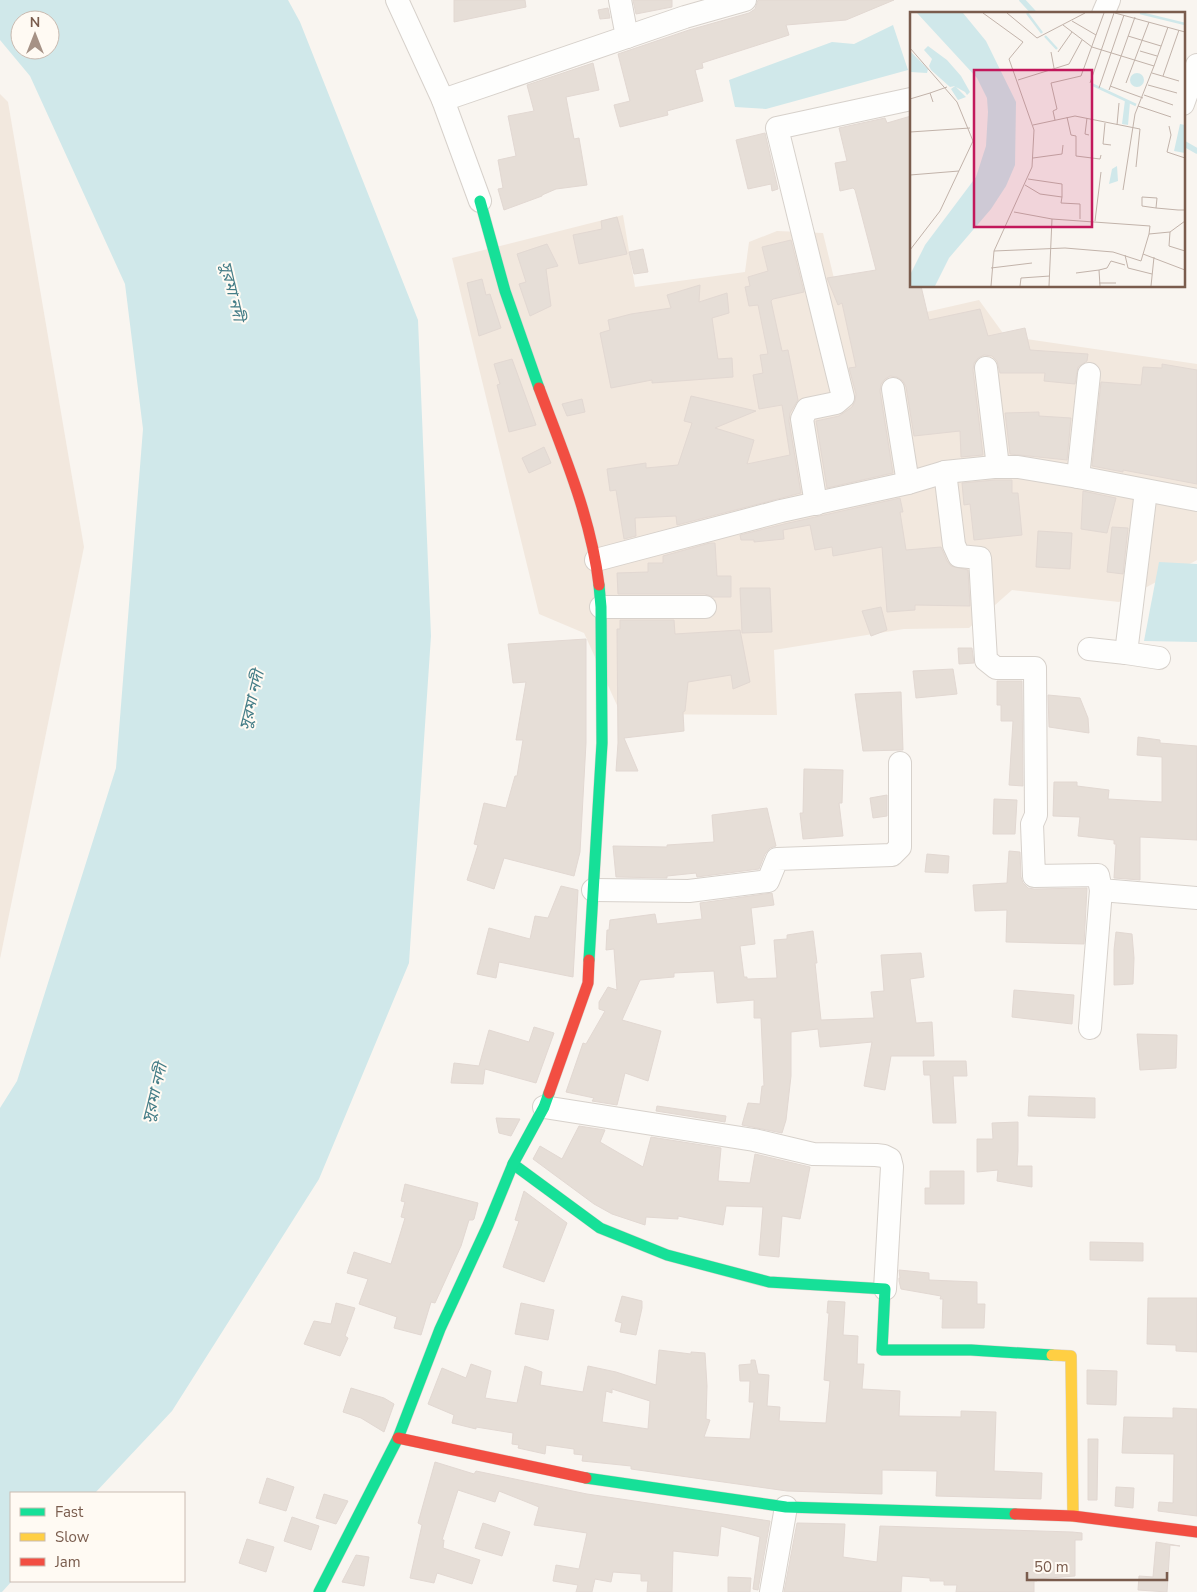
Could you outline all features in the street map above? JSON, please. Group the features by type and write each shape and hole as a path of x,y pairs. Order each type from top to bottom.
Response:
{"street":[{"path":"319,1592 398,1438 440,1329 488,1225 513,1164 544,1106 588,984 602,743 601,608 596,560 574,480 505,291 480,201 443,100 397,0"},
{"path":"620,0 627,37"},
{"path":"443,100 685,17 745,0"},
{"path":"1104,12 1109,0"},
{"path":"1184,101 1197,65"},
{"path":"816,504 802,419 806,409 836,403 843,397 778,128 910,99"},
{"path":"986,368 998,467"},
{"path":"1078,477 1089,374"},
{"path":"893,389 908,483"},
{"path":"596,560 816,504 908,483 945,472 1018,467 1197,500 1197,496"},
{"path":"945,472 954,545 959,556 980,558 986,660 996,668 1035,668 1036,815 1032,824 1034,876 1098,875 1101,890 1090,1028"},
{"path":"1126,653 1146,491"},
{"path":"601,608 705,606"},
{"path":"1089,649 1158,658"},
{"path":"593,890 690,891 768,881 777,859 892,854 900,847 900,763"},
{"path":"1101,890 1197,898"},
{"path":"544,1106 754,1140 813,1154 876,1155 890,1159 892,1167 882,1350 971,1350 1071,1356 1073,1516"},
{"path":"513,1164 600,1228 667,1255 769,1282 885,1289"},
{"path":"398,1438 589,1478 786,1507 1073,1516 1197,1532"},
{"path":"770,1592 786,1507"}],"shaded area":[{"path":"0,94 8,102 84,547 0,959"},
{"path":"623,215 635,287 745,272 749,242 777,231 823,233 839,299 900,318 979,300 1005,336 1197,364 1197,560 1119,602 1012,590 969,628 904,629 774,650 777,715 621,714 584,633 539,614 452,258"}],"water":[{"name":"সুরমা নদী","path":"0,0 288,0 300,22 418,320 431,636 409,963 319,1179 172,1411 96,1492 10,1492 11,1582 0,1592 0,1108 17,1081 116,768 143,429 125,284 30,76 17,60 60,60 60,10 10,10 10,52 0,40"},
{"path":"893,25 908,70 766,109 735,107 729,80 832,42 854,44"},
{"path":"1159,562 1197,564 1197,642 1144,641"}],"building":[{"path":"454,0 525,0 526,7 454,22"},
{"path":"633,0 672,0 672,7 636,14"},
{"path":"758,0 894,0 846,20 786,25 789,35 702,63 703,68 695,70 703,101 667,111 668,115 620,127 614,105 630,101 618,54 689,30 749,13 755,9"},
{"path":"608,8 610,18 600,19 598,10"},
{"path":"593,63 599,90 566,97 574,139 579,138 587,185 556,189 504,210 498,189 503,188 498,160 516,156 508,116 534,111 527,85"},
{"path":"910,116 910,288 921,288 929,320 980,309 988,336 1025,328 1030,350 1088,354 1087,361 1078,367 1075,384 1044,381 1045,373 1000,373 997,361 992,356 984,355 978,358 974,363 973,370 983,455 961,457 960,431 914,436 906,387 903,381 897,377 890,376 881,384 880,391 893,473 827,488 816,421 839,416 852,407 856,394 849,368 856,367 842,303 838,305 827,278 876,270 855,190 853,188 840,191 835,163 847,161 839,128 885,118 887,123"},
{"path":"765,133 778,189 772,191 771,184 748,189 736,140"},
{"path":"617,217 627,254 579,264 573,235 602,229 601,221"},
{"path":"791,240 804,292 771,301 782,351 788,350 798,400 790,413 789,421 801,493 677,525 676,516 635,518 636,536 624,539 616,490 610,491 607,469 646,463 646,468 678,465 692,423 684,421 691,396 756,411 715,428 754,440 747,464 790,455 782,405 759,409 753,375 763,373 760,355 768,354 758,305 749,306 745,287 750,286 748,277 768,271 762,247"},
{"path":"547,244 558,266 546,269 551,306 530,316 519,284 526,282 517,254"},
{"path":"643,249 648,272 634,274 629,252"},
{"path":"482,279 486,295 490,294 501,328 479,336 467,283"},
{"path":"700,285 699,302 727,293 729,313 712,318 718,359 732,358 733,377 652,383 652,380 611,388 600,333 610,330 608,320 631,314 671,308 667,295"},
{"path":"512,359 536,425 509,432 497,385 500,384 494,364"},
{"path":"1162,364 1197,370 1197,484 1092,466 1101,382 1141,385 1143,367 1162,368"},
{"path":"582,399 585,412 567,416 562,404"},
{"path":"1039,412 1039,416 1071,418 1067,460 1010,454 1005,413"},
{"path":"544,447 551,463 529,473 522,458"},
{"path":"1012,480 1012,493 1018,493 1022,535 974,540 970,504 964,505 962,483"},
{"path":"1083,491 1116,498 1107,533 1081,529"},
{"path":"900,498 903,512 900,512 906,550 941,547 951,566 968,570 970,606 915,605 915,610 887,612 882,547 833,556 832,547 815,550 810,525 783,530 784,539 754,542 754,540 741,540 740,535"},
{"path":"1112,527 1128,528 1123,574 1107,572"},
{"path":"1038,531 1072,533 1070,569 1036,567"},
{"path":"715,543 717,576 731,576 731,597 713,597 705,594 618,594 617,573 648,572 648,563 663,563 663,556"},
{"path":"740,588 770,588 772,632 742,633"},
{"path":"881,607 887,630 871,636 862,611"},
{"path":"620,620 674,620 675,634 740,630 750,682 733,689 731,675 688,682 685,711 683,712 684,731 624,738 638,771 616,771 618,743 617,629 620,629"},
{"path":"586,639 586,743 580,852 574,876 504,858 494,889 467,880 478,845 474,844 484,803 506,808 515,776 517,776 523,740 516,740 526,682 513,683 508,644"},
{"path":"958,648 972,648 974,663 959,664"},
{"path":"953,669 957,694 916,698 913,671"},
{"path":"997,681 1022,681 1023,786 1009,785 1013,721 1001,721 1001,705 997,705"},
{"path":"901,692 903,750 863,751 855,694"},
{"path":"1048,695 1080,698 1088,718 1089,733 1049,727"},
{"path":"1138,737 1160,740 1160,743 1197,746 1197,840 1140,837 1140,880 1114,878 1116,844 1114,844 1114,840 1078,836 1080,817 1053,816 1054,782 1077,782 1077,786 1109,790 1108,799 1162,802 1162,757 1137,755"},
{"path":"804,769 843,770 842,803 839,803 843,836 803,839 800,813 803,813"},
{"path":"887,795 887,816 873,818 870,798"},
{"path":"994,799 1017,800 1015,834 993,834"},
{"path":"767,808 776,846 770,848 765,854 759,869 697,877 696,873 667,876 667,878 616,877 613,846 667,847 667,845 714,842 712,815"},
{"path":"1009,851 1020,852 1021,877 1023,883 1028,888 1087,888 1084,944 1006,942 1007,910 975,911 973,885 1007,883"},
{"path":"927,854 949,856 948,873 925,872"},
{"path":"561,886 578,890 573,977 499,962 496,978 477,974 489,928 530,939 535,916 548,918"},
{"path":"772,893 774,905 751,908 755,944 740,946 744,977 747,977 747,979 777,978 774,940 787,939 787,935 813,931 821,1020 874,1018 871,992 884,991 881,955 921,953 924,977 910,979 916,1023 932,1022 934,1056 891,1056 885,1090 864,1086 872,1042 820,1047 818,1029 791,1032 791,1076 786,1120 782,1133 742,1125 748,1103 760,1104 762,1086 764,1086 761,1018 754,1018 754,1000 717,1003 714,971 674,973 674,977 640,980 622,1020 661,1031 648,1081 625,1073 617,1105 592,1101 594,1098 566,1092 583,1043 586,1044 605,1011 599,1009 599,1002 608,987 617,990 614,949 606,950 607,930 609,930 610,920 655,914 657,924 702,919 700,903"},
{"path":"1116,932 1132,934 1134,958 1133,984 1114,985"},
{"path":"1014,990 1074,995 1072,1024 1012,1017"},
{"path":"534,1027 554,1033 536,1083 485,1069 483,1084 451,1083 454,1063 479,1066 489,1030 529,1042"},
{"path":"1137,1034 1177,1035 1176,1068 1140,1070"},
{"path":"923,1061 966,1061 967,1076 953,1076 956,1123 933,1123 930,1075 924,1075"},
{"path":"1029,1096 1095,1098 1095,1118 1028,1116"},
{"path":"657,1106 726,1116 725,1122 656,1111"},
{"path":"496,1118 520,1119 511,1136 499,1133"},
{"path":"1018,1122 1017,1166 1032,1166 1032,1187 997,1181 998,1170 977,1172 977,1139 993,1139 992,1123"},
{"path":"579,1126 605,1130 600,1142 643,1167 651,1137 721,1148 718,1181 750,1183 755,1154 810,1167 800,1219 782,1216 779,1257 759,1255 763,1207 726,1206 723,1225 678,1216 678,1219 646,1217 645,1225 612,1214 594,1204 533,1159 540,1146 562,1159"},
{"path":"930,1171 964,1171 964,1204 925,1204 925,1188 930,1188"},
{"path":"405,1184 478,1203 474,1219 469,1220 461,1246 435,1303 431,1302 421,1335 394,1328 397,1317 359,1304 368,1279 347,1273 354,1252 391,1264 405,1218 401,1217 405,1202 401,1201"},
{"path":"524,1191 567,1223 544,1282 503,1267 519,1221 515,1220"},
{"path":"1090,1242 1143,1243 1143,1261 1090,1260"},
{"path":"899,1270 929,1273 929,1280 977,1282 977,1304 985,1304 984,1328 942,1328 943,1299 940,1299 941,1296 901,1289"},
{"path":"622,1296 642,1301 636,1335 620,1332 622,1323 615,1321"},
{"path":"1148,1298 1197,1298 1197,1352 1176,1351 1176,1345 1147,1344"},
{"path":"828,1301 845,1302 843,1335 858,1336 857,1364 864,1364 862,1389 900,1391 899,1416 961,1417 961,1411 996,1412 994,1471 1042,1473 1041,1499 936,1496 937,1471 882,1470 882,1494 787,1491 631,1469 631,1466 582,1461 583,1455 574,1454 574,1449 546,1445 545,1454 518,1448 519,1445 512,1444 513,1433 476,1427 476,1429 452,1423 454,1415 428,1404 442,1368 466,1378 471,1364 491,1371 485,1398 517,1403 525,1366 542,1372 540,1385 583,1392 588,1366 616,1372 656,1385 659,1350 691,1354 691,1352 705,1353 706,1419 710,1420 704,1437 750,1439 754,1402 749,1402 750,1381 740,1381 739,1365 751,1364 751,1360 755,1360 758,1374 769,1375 767,1406 780,1407 779,1421 826,1423 830,1381 824,1380 829,1313 827,1313","holes":["612,1389 650,1401 648,1429 602,1422 606,1391 612,1393"]},
{"path":"336,1303 355,1308 345,1336 348,1338 340,1356 304,1344 314,1321 331,1324"},
{"path":"521,1303 554,1310 548,1340 515,1334"},
{"path":"1087,1370 1117,1371 1116,1405 1087,1404"},
{"path":"351,1388 384,1398 394,1404 384,1432 361,1418 343,1412"},
{"path":"1173,1408 1197,1409 1197,1516 1158,1511 1159,1502 1173,1503 1174,1454 1122,1453 1124,1417 1173,1418"},
{"path":"1088,1439 1098,1439 1097,1500 1088,1500"},
{"path":"435,1462 474,1474 476,1471 587,1494 770,1521 758,1590 753,1589 760,1537 721,1526 718,1556 673,1551 672,1592 647,1592 648,1581 641,1581 641,1574 613,1572 611,1582 595,1579 592,1592 576,1592 578,1585 553,1581 556,1565 579,1569 587,1533 534,1525 539,1507 499,1491 495,1502 458,1490 442,1540 444,1540 443,1548 480,1560 472,1584 437,1573 434,1583 410,1578 422,1525 418,1523"},
{"path":"267,1478 294,1487 286,1511 259,1503"},
{"path":"1116,1487 1134,1488 1133,1508 1115,1506"},
{"path":"324,1494 348,1501 336,1524 316,1518"},
{"path":"292,1517 319,1526 311,1550 284,1541"},
{"path":"483,1523 510,1532 502,1556 475,1548"},
{"path":"797,1523 845,1524 843,1557 877,1562 880,1526 1072,1532 1082,1533 1082,1540 1075,1540 1075,1576 1037,1579 1037,1581 1034,1581 1034,1592 956,1592 957,1585 944,1585 944,1581 930,1581 930,1578 902,1576 901,1592 784,1592"},
{"path":"247,1539 274,1547 266,1572 239,1563"},
{"path":"1156,1542 1180,1546 1170,1545 1167,1592 1138,1590 1139,1576 1153,1577"},
{"path":"356,1555 369,1557 364,1586 342,1582"},
{"path":"728,1577 751,1578 750,1592 728,1592"}],"waterway":[{"path":"1022,0 1033,12"},
{"path":"1184,144 1197,151"}],"traffic: fast":[{"path":"480,201 505,291 539,388"},
{"path":"589,960 602,743 601,607 599,585"},
{"path":"319,1592 398,1438 440,1329 488,1225 513,1164 544,1107 549,1093"},
{"path":"513,1164 600,1228 667,1255 769,1282 885,1289 882,1350 971,1350 1052,1355"},
{"path":"586,1478 786,1507 1015,1514"}],"traffic: slow":[{"path":"1052,1355 1071,1356 1073,1516"}],"traffic: jam":[{"path":"539,388 583,510 590,535 599,585"},
{"path":"549,1093 588,983 589,960"},
{"path":"398,1438 586,1478"},
{"path":"1015,1514 1073,1516 1197,1532"}]}
